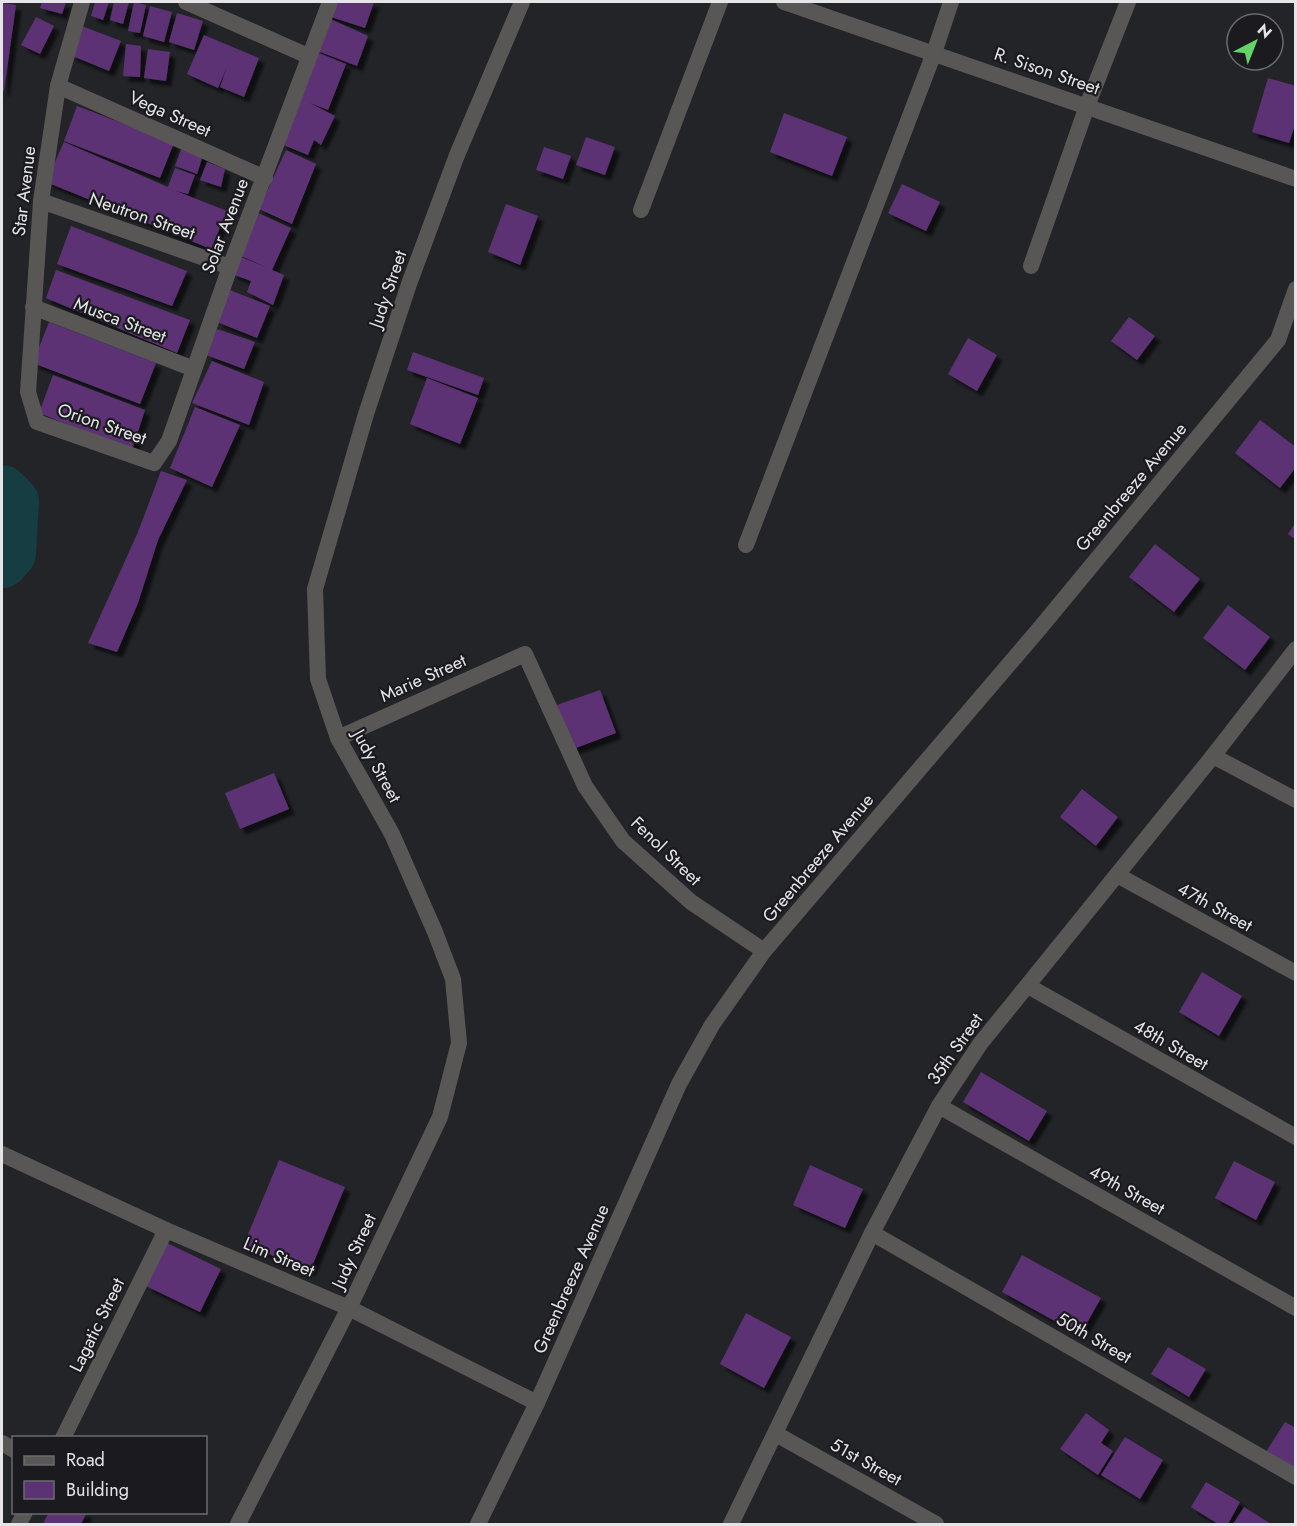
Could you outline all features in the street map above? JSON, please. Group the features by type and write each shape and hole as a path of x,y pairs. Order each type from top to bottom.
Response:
{"street":[{"name":"Star Avenue","path":"37,422 28,392 41,201 58,86 82,2"},
{"path":"186,2 309,56"},
{"name":"Solar Avenue","path":"154,463 170,441 230,267 330,2"},
{"name":"Judy Street","path":"238,1524 349,1308 440,1117 459,1043 453,979 435,932 392,834 338,738 318,679 315,589 366,414 409,284 457,155 522,2"},
{"path":"642,210 720,2"},
{"name":"R. Sison Street","path":"784,2 1296,179"},
{"path":"746,544 951,2"},
{"path":"1031,266 1128,2"},
{"name":"Vega Street","path":"58,86 265,178"},
{"name":"Neutron Street","path":"41,201 230,267"},
{"name":"Greenbreeze Avenue","path":"478,1524 537,1403 679,1084 712,1025 764,951 1040,628 1278,340 1296,289"},
{"name":"Musca Street","path":"33,307 194,369"},
{"name":"Orion Street","path":"37,422 154,463"},
{"name":"35th Street","path":"731,1524 872,1233 939,1106 980,1044 1213,756 1296,649"},
{"name":"Marie Street","path":"338,738 525,654"},
{"name":"Fenol Street","path":"525,654 585,786 623,841 691,902 764,951"},
{"path":"1213,756 1296,800"},
{"name":"47th Street","path":"1117,875 1296,973"},
{"name":"48th Street","path":"1028,986 1296,1137"},
{"name":"49th Street","path":"939,1106 1296,1308"},
{"name":"Lim Street","path":"2,1154 166,1230 349,1308 537,1403"},
{"name":"Lagatic Street","path":"63,1436 166,1230"},
{"name":"50th Street","path":"872,1233 1296,1477"},
{"name":"51st Street","path":"776,1434 936,1524"}],"building":[{"path":"42,2 66,2 62,14 40,8"},
{"path":"95,2 109,2 103,20 91,16"},
{"path":"114,2 129,2 123,24 110,20"},
{"path":"134,2 146,5 140,33 128,31"},
{"path":"330,2 374,2 365,28 325,15"},
{"path":"2,3 16,5 4,91 2,90"},
{"path":"150,6 172,12 164,42 143,36"},
{"path":"177,13 203,21 194,50 169,42"},
{"path":"36,17 54,26 40,54 21,45"},
{"path":"326,17 368,36 357,66 315,50"},
{"path":"82,26 121,41 109,71 70,55"},
{"path":"204,35 259,58 244,97 220,87 227,67 218,88 187,74"},
{"path":"126,44 141,46 140,77 123,76"},
{"path":"148,49 170,52 166,81 144,78"},
{"path":"319,53 346,64 328,110 310,103 335,116 321,145 314,140 308,155 281,144"},
{"path":"1268,78 1296,86 1296,122 1289,143 1252,132"},
{"path":"77,106 174,143 160,178 64,141"},
{"path":"784,113 847,137 832,176 770,152"},
{"path":"586,137 615,147 605,175 576,165"},
{"path":"64,142 168,187 175,168 195,175 188,194 176,191 227,211 211,249 46,182"},
{"path":"183,144 204,152 197,174 175,166"},
{"path":"544,147 571,156 563,179 536,170"},
{"path":"286,150 316,164 292,224 259,209"},
{"path":"207,162 225,169 221,187 200,180"},
{"path":"902,184 940,202 926,231 888,213"},
{"path":"506,204 538,216 520,265 488,252"},
{"path":"258,213 291,228 272,270 284,275 273,305 247,292 251,281 232,274 241,257 268,268 239,255"},
{"path":"71,226 187,271 172,306 57,264"},
{"path":"56,270 190,320 177,353 46,298"},
{"path":"230,290 270,306 257,338 217,322"},
{"path":"1129,317 1155,336 1137,360 1111,341"},
{"path":"49,322 156,363 140,404 33,363"},
{"path":"217,329 255,342 244,369 206,355"},
{"path":"968,338 997,355 977,391 948,374"},
{"path":"413,352 484,378 478,395 407,370"},
{"path":"212,361 264,382 249,425 192,403"},
{"path":"53,375 145,410 132,450 39,413"},
{"path":"427,378 478,398 460,444 410,424"},
{"path":"195,407 240,425 212,487 170,468"},
{"path":"1260,420 1296,447 1296,467 1280,488 1235,453"},
{"path":"161,471 187,480 158,540 138,603 117,652 88,643 138,532"},
{"path":"1296,522 1296,540 1288,534"},
{"path":"1155,544 1200,579 1174,612 1129,577"},
{"path":"1228,605 1270,637 1245,670 1203,638"},
{"path":"600,690 616,733 573,749 557,705"},
{"path":"274,773 289,809 240,829 225,793"},
{"path":"1082,789 1118,817 1096,846 1060,817"},
{"path":"1202,972 1242,996 1219,1036 1179,1012"},
{"path":"981,1072 1047,1111 1029,1141 963,1102"},
{"path":"279,1160 345,1187 310,1271 244,1244"},
{"path":"1234,1161 1275,1182 1256,1220 1215,1198"},
{"path":"810,1165 863,1189 845,1228 793,1205"},
{"path":"167,1243 221,1269 200,1312 146,1286"},
{"path":"1022,1255 1101,1298 1080,1335 1002,1292"},
{"path":"746,1313 791,1337 764,1388 720,1364"},
{"path":"1168,1347 1206,1369 1189,1397 1151,1374"},
{"path":"1086,1413 1109,1430 1101,1443 1113,1451 1098,1475 1060,1449"},
{"path":"1285,1422 1296,1428 1296,1476 1264,1455"},
{"path":"1125,1437 1163,1460 1140,1499 1101,1475"},
{"path":"1206,1482 1240,1502 1228,1524 1218,1524 1191,1507"},
{"path":"1244,1507 1271,1524 1233,1524"},
{"path":"48,1514 86,1514 81,1524 43,1524"}],"waterway":[{"path":"2,492 12,502 9,553 2,561"}]}
